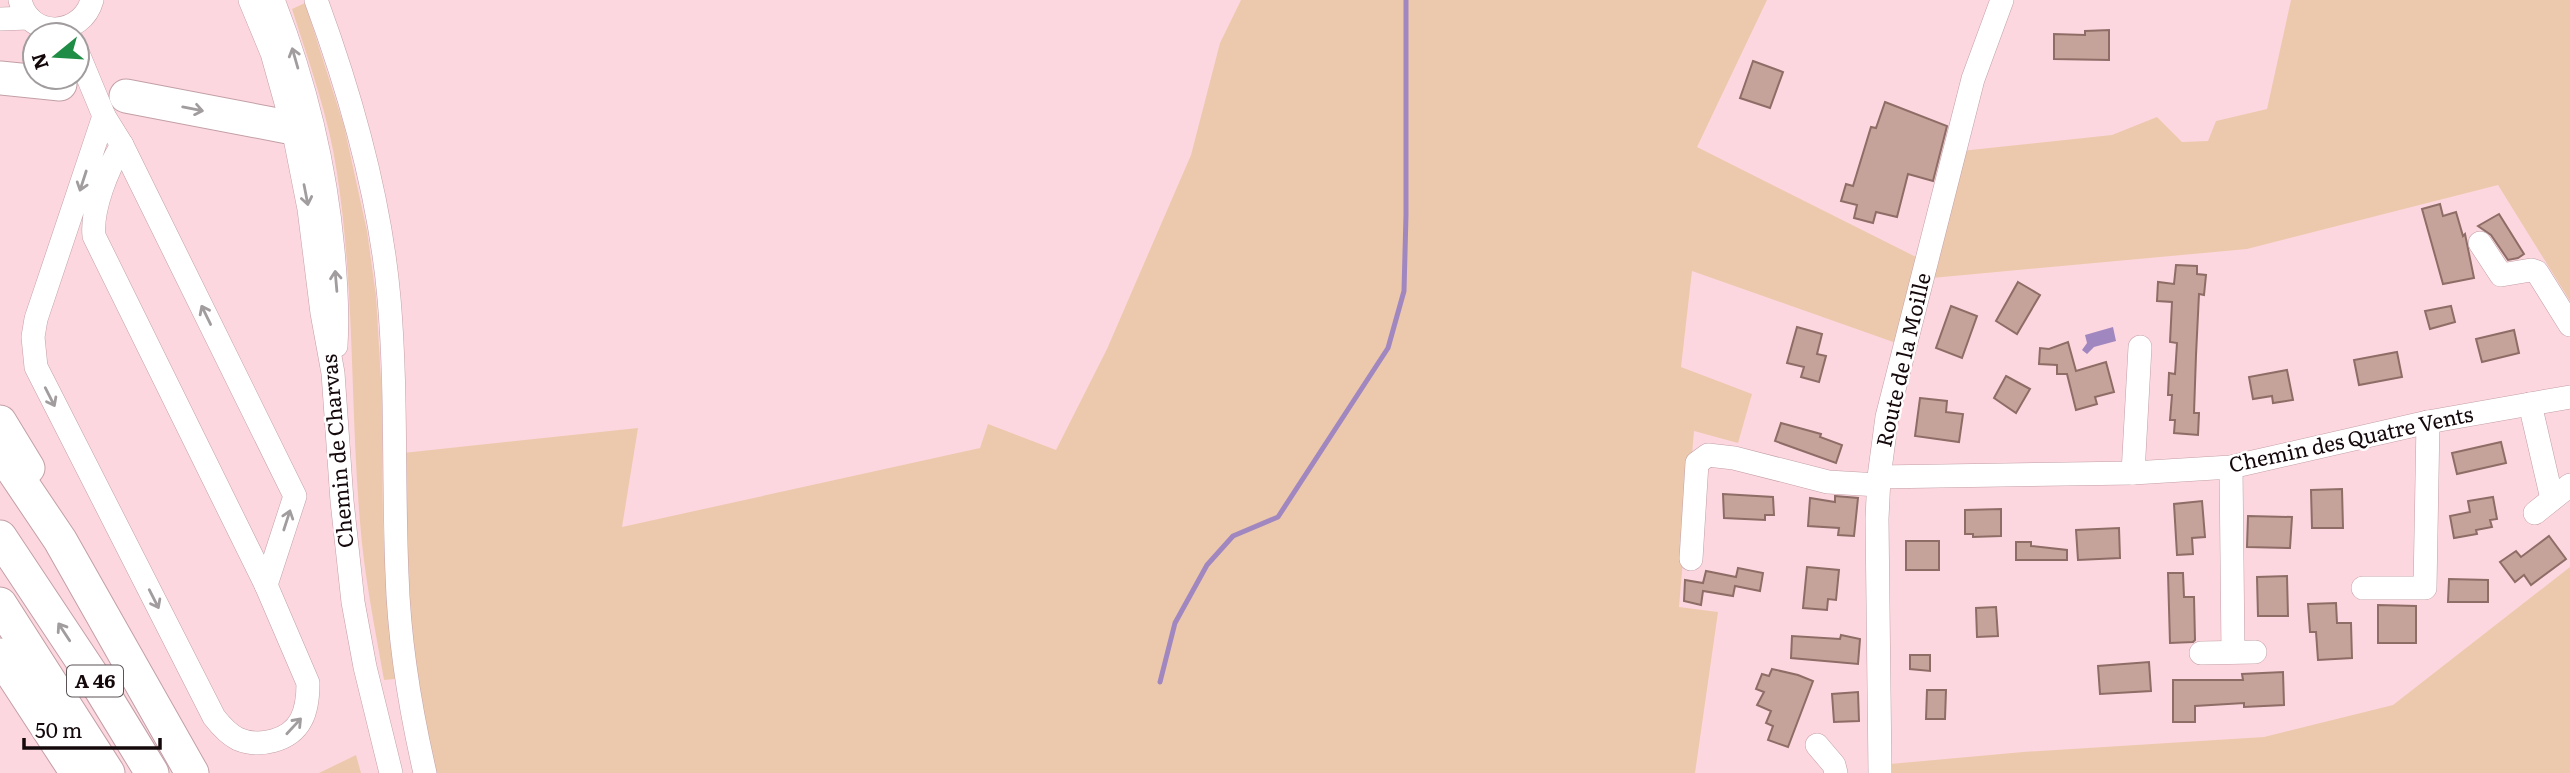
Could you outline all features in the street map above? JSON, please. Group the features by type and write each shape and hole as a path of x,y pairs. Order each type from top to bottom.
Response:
{"highway":[{"path":"0,78 21,80"},
{"path":"115,106 293,128"},
{"path":"0,422 56,515 60,540"},
{"path":"0,451 60,540 192,773"},
{"name":"A 46","path":"0,537 97,683 152,773"},
{"name":"A 46","path":"0,604 108,773"},
{"path":"0,655 77,773"}],"street":[{"path":"80,21 87,15 92,0"},
{"name":"Chemin de Charvas","path":"250,0 272,53 293,128 309,209 322,313 333,373 353,602 365,667 391,773"},
{"path":"273,0 291,45 314,122 329,206 338,311 333,373"},
{"path":"316,0 362,150 382,246 392,341 397,578 408,688 425,773"},
{"name":"Route de la Moille","path":"1880,773 1877,519 1887,417 1973,79 2002,0"},
{"path":"0,19 24,9"},
{"path":"91,71 115,106 121,145 295,496 266,585"},
{"path":"115,106 36,319 33,337 36,367 214,717 225,730 237,738 264,743 288,734 300,723 307,699 308,683 266,585 94,236 92,222 112,162 121,145"},
{"path":"2480,243 2501,275 2531,270 2537,272 2570,325"},
{"path":"2133,473 2140,347"},
{"name":"Chemin des Quatre Vents","path":"1692,559 1698,463 1708,455 1734,458 1828,482 2133,473 2231,467 2428,422 2570,397"},
{"path":"2530,404 2553,499"},
{"path":"2363,588 2425,589 2428,422"},
{"path":"2201,653 2244,652 2231,467"},
{"path":"1817,745 1834,765 1836,773"}],"shaded area":[{"path":"1241,0 1767,0 1697,147 1916,257 1896,343 1692,271 1681,367 1752,394 1738,443 1694,431 1679,607 1718,612 1695,773 434,773 409,619 403,453 638,428 622,527 980,448 988,424 1056,450 1107,349 1191,155 1220,43"},
{"path":"2291,0 2570,0 2570,301 2498,185 2247,249 1932,278 1961,151 2112,135 2157,117 2182,142 2208,141 2216,121 2267,109"},
{"path":"305,3 344,126 367,231 376,296 382,397 383,530 395,679 384,680 364,562 343,217 329,131 292,9"},
{"path":"2113,327 2116,341 2094,347 2087,354 2082,350 2087,343 2085,335"},
{"path":"2570,567 2570,773 1890,773 1890,764 2023,752 2264,737 2393,705"},
{"path":"356,755 361,773 319,773"}],"building":[{"path":"2109,30 2109,60 2054,59 2054,34 2085,35 2085,31"},
{"path":"1753,61 1783,72 1770,108 1740,98"},
{"path":"1885,102 1947,126 1933,181 1908,174 1897,217 1876,212 1873,223 1854,218 1857,205 1841,201 1846,184 1853,186 1871,127 1876,128"},
{"path":"2440,204 2443,216 2456,212 2463,236 2465,234 2474,278 2443,284 2422,209"},
{"path":"2499,214 2524,254 2518,258 2508,260 2491,235 2478,226"},
{"path":"2176,265 2197,266 2197,274 2206,275 2204,295 2199,294 2194,413 2199,413 2198,435 2174,433 2175,420 2170,420 2172,395 2168,395 2169,373 2175,374 2177,343 2170,342 2172,302 2157,301 2158,282 2174,284"},
{"path":"2018,282 2040,295 2017,334 1996,321"},
{"path":"1951,306 1977,316 1962,358 1936,348"},
{"path":"2451,306 2455,322 2430,329 2425,311"},
{"path":"1797,327 1822,334 1817,354 1826,356 1819,382 1801,377 1804,367 1787,363"},
{"path":"2514,330 2519,353 2482,362 2476,339"},
{"path":"2068,342 2076,371 2106,362 2114,392 2095,397 2097,404 2076,410 2067,374 2057,374 2057,365 2039,364 2040,348 2049,349"},
{"path":"2397,352 2402,377 2359,385 2354,360"},
{"path":"2287,370 2293,400 2273,403 2272,396 2253,399 2249,377"},
{"path":"2006,376 2030,389 2016,413 1994,398"},
{"path":"1920,398 1947,401 1946,412 1963,414 1959,442 1915,436"},
{"path":"1781,423 1821,434 1820,437 1842,445 1836,463 1775,441"},
{"path":"2501,442 2506,463 2457,474 2452,453"},
{"path":"2342,489 2343,528 2312,528 2311,490"},
{"path":"1723,494 1773,497 1774,515 1765,515 1765,520 1724,518"},
{"path":"1835,496 1858,498 1854,536 1838,535 1839,528 1808,526 1810,498 1835,502"},
{"path":"2493,497 2497,519 2490,520 2492,527 2476,530 2477,534 2454,538 2450,516 2470,512 2468,501"},
{"path":"2202,501 2205,537 2192,538 2193,554 2177,555 2174,504"},
{"path":"2001,509 2001,536 1973,537 1973,534 1965,534 1965,510"},
{"path":"2248,516 2292,517 2290,548 2247,547"},
{"path":"2119,528 2120,558 2078,560 2076,530"},
{"path":"2549,536 2566,559 2531,585 2524,575 2515,582 2500,562 2516,551 2521,557"},
{"path":"1906,541 1939,541 1939,570 1906,570"},
{"path":"2016,542 2031,542 2031,546 2067,550 2067,560 2016,560"},
{"path":"1807,567 1839,570 1836,600 1828,599 1827,610 1803,608"},
{"path":"1738,568 1763,573 1760,591 1735,586 1733,596 1703,591 1701,605 1684,601 1685,580 1703,583 1706,571 1736,577"},
{"path":"2168,573 2183,573 2184,597 2194,597 2193,642 2170,643"},
{"path":"2287,576 2288,616 2258,616 2257,577"},
{"path":"2449,579 2488,580 2488,602 2448,602"},
{"path":"2336,603 2337,623 2351,623 2352,658 2318,660 2316,632 2310,632 2308,604"},
{"path":"2378,605 2416,606 2416,643 2378,643"},
{"path":"1996,607 1998,636 1977,637 1976,608"},
{"path":"1841,635 1860,639 1858,664 1791,658 1792,636 1840,639"},
{"path":"1910,655 1930,655 1930,671 1910,669"},
{"path":"2149,662 2151,691 2100,694 2098,666"},
{"path":"1772,669 1813,681 1788,747 1768,740 1773,726 1766,723 1771,711 1757,705 1764,692 1756,689 1762,674 1769,676"},
{"path":"2283,672 2284,705 2244,707 2244,703 2195,706 2195,722 2173,722 2173,680 2243,680 2242,674"},
{"path":"1927,690 1946,690 1945,719 1926,719"},
{"path":"1858,692 1859,721 1834,722 1832,694"}],"waterway":[{"path":"1160,682 1175,623 1207,565 1233,536 1278,517 1388,348 1404,291 1406,0"}]}
